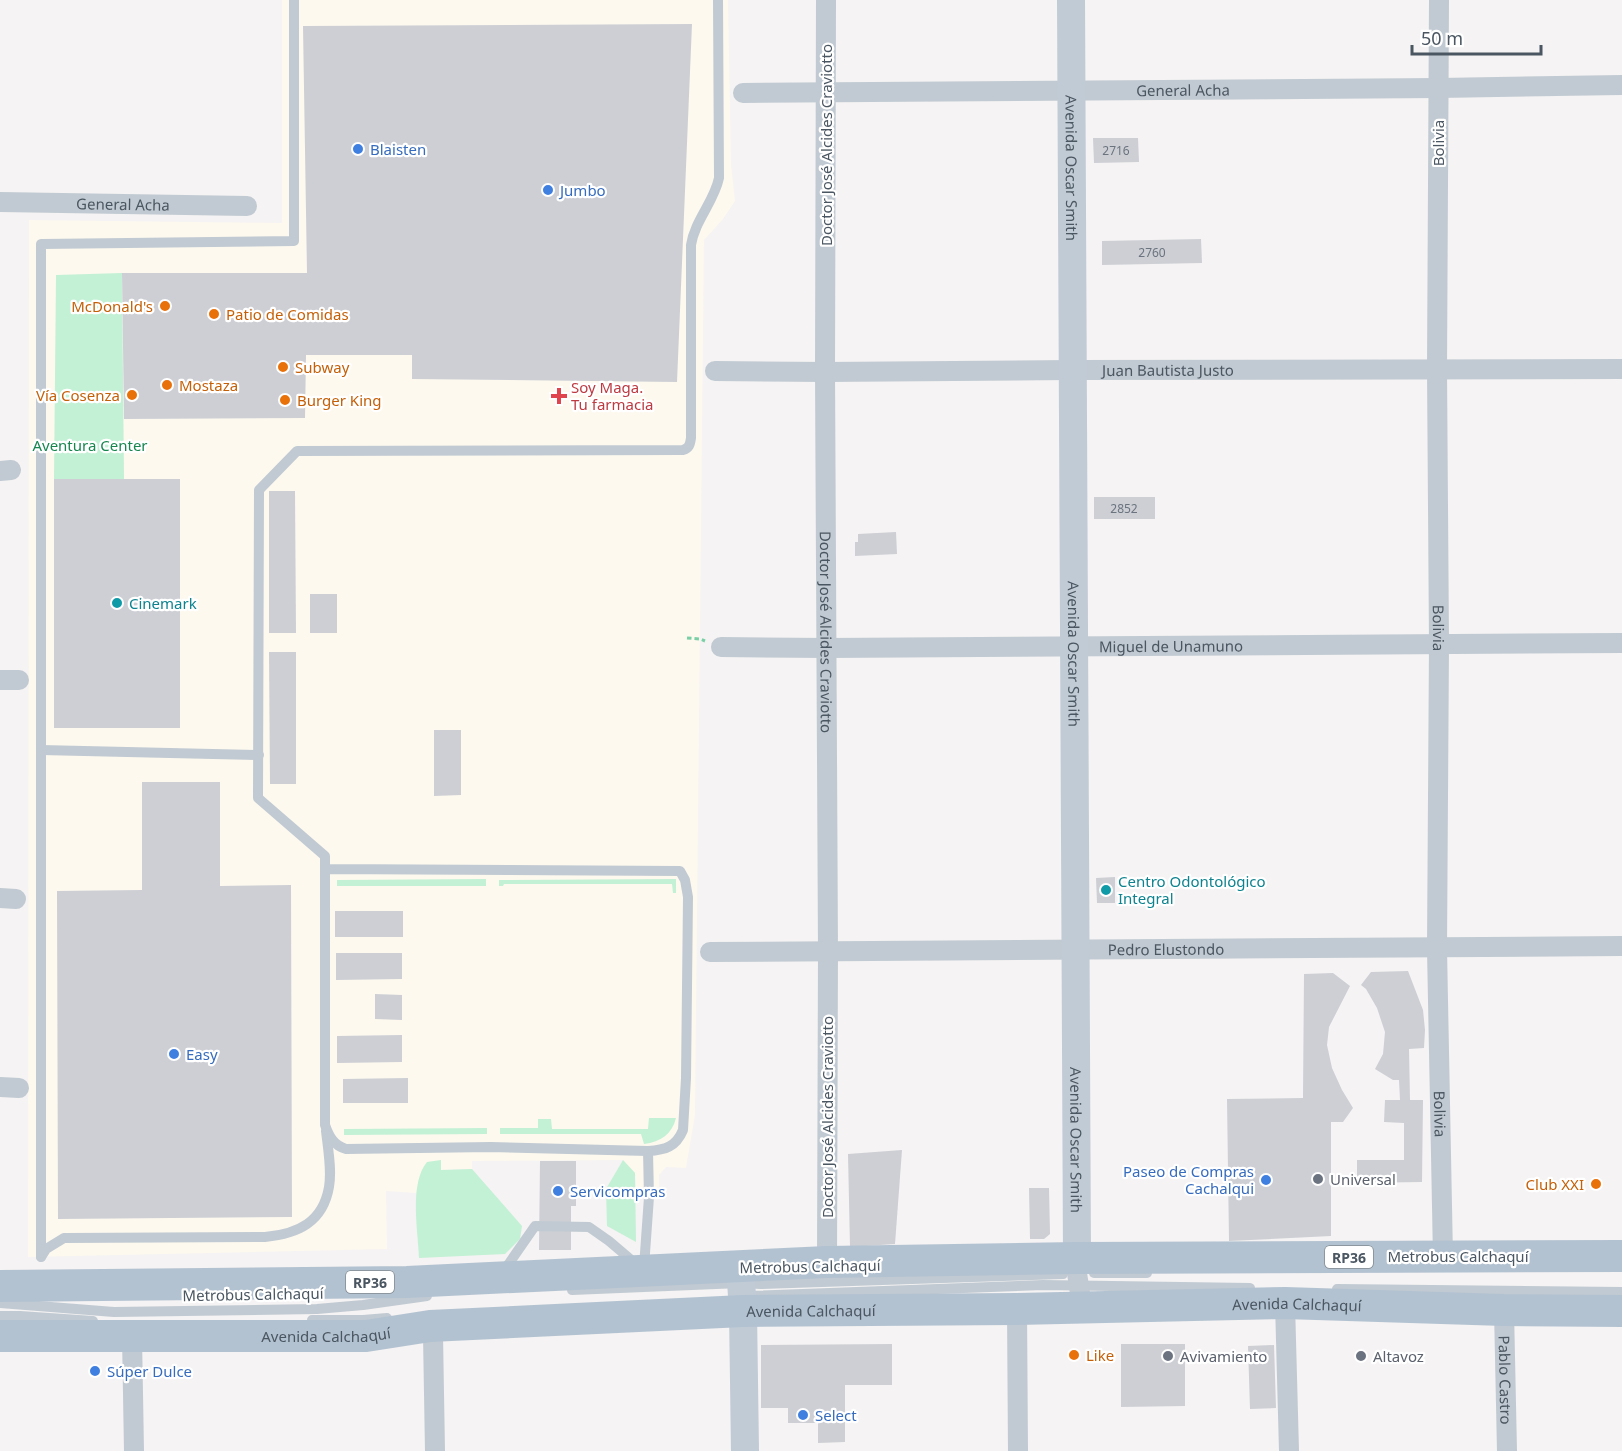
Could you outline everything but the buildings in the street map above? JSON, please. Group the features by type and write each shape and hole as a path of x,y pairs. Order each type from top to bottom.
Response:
{"main road":[{"name":"Avenida Oscar Smith","path":"1071,0 1078,1281"},
{"name":"Avenida Calchaquí","path":"0,1286 371,1282 498,1278 645,1291 739,1291 872,1309 1017,1309 1078,1281 1443,1257 1622,1256"},
{"name":"Avenida Calchaquí","path":"0,1336 133,1351 366,1336 645,1291 739,1291 827,1262 1078,1281 1285,1303 1504,1310 1622,1311"},
{"path":"872,1309 963,1296 1048,1293 1078,1281"},
{"path":"366,1336 433,1344 633,1331 643,1327 645,1323 645,1291"},
{"path":"739,1291 745,1451"}],"street":[{"name":"Doctor José Alcides Craviotto","path":"826,0 827,1262"},
{"name":"Bolivia","path":"1439,0 1437,949 1443,1257"},
{"name":"General Acha","path":"743,93 1622,85"},
{"name":"General Acha","path":"0,202 247,206"},
{"name":"Juan Bautista Justo","path":"715,371 1622,369"},
{"name":"Miguel de Unamuno","path":"721,647 1622,643"},
{"name":"Pedro Elustondo","path":"710,952 1622,946"},
{"path":"1285,1303 1288,1451"},
{"path":"1017,1309 1018,1451"},
{"name":"Pablo Castro","path":"1504,1310 1507,1451"},
{"path":"433,1344 435,1451"},
{"path":"133,1351 134,1451"}],"lane":[{"path":"294,0 294,242 41,244 41,1257 45,1249 64,1238 265,1238 280,1236 297,1231 311,1223 323,1206 329,1187 325,1125 325,856 258,798 259,490 297,451 683,450 687,448 692,438 691,245 696,228 714,196 718,178 718,0"},
{"path":"41,750 258,755"},
{"path":"325,1125 334,1142 346,1149 662,1150 672,1146 683,1130 686,1078 688,897 680,871 326,869"},
{"path":"645,1291 649,1197 648,1150"},
{"path":"498,1278 535,1226 589,1227 609,1241 645,1291"},
{"name":"Metrobus Calchaquí","path":"739,1291 1043,1285 1155,1273"},
{"name":"Metrobus Calchaquí","path":"1078,1281 1256,1288"},
{"path":"1327,1289 1622,1292"},
{"path":"563,1290 645,1291"},
{"name":"Metrobus Calchaquí","path":"0,1303 114,1312 317,1309 435,1295"},
{"name":"Metrobus Calchaquí","path":"0,1316 92,1321 282,1321"},
{"name":"Metrobus Calchaquí","path":"306,1320 363,1320 396,1317"}],"shaded area":[{"path":"282,0 728,0 731,164 735,201 723,219 704,240 695,1115 686,1168 666,1167 659,1175 659,1197 636,1197 635,1173 623,1160 472,1161 472,1169 441,1170 440,1161 422,1169 416,1193 386,1191 387,1249 28,1257 29,220 282,223"}],"green space":[{"name":"Aventura Center","path":"122,273 124,479 54,479 56,275"},
{"path":"486,879 486,886 337,886 337,880"},
{"path":"676,879 676,893 673,893 672,884 504,884 499,886 499,880"},
{"path":"649,1118 676,1118 669,1133 656,1141 644,1144 641,1134 500,1134 500,1128 538,1128 538,1119 551,1119 552,1129 648,1129"},
{"path":"487,1128 487,1134 344,1135 344,1129"},
{"path":"441,1160 441,1170 472,1169 522,1226 520,1239 505,1254 419,1258 416,1208 418,1182 427,1162"},
{"path":"623,1160 635,1173 636,1242 607,1226 606,1189"}],"place":[{"name":"Blaisten","path":"358,149"},
{"name":"Jumbo","path":"548,190"},
{"name":"McDonald's","path":"165,306"},
{"name":"Patio de Comidas","path":"214,314"},
{"name":"Subway","path":"283,367"},
{"name":"Mostaza","path":"167,385"},
{"name":"Vía Cosenza","path":"132,395"},
{"name":"Soy Maga. Tu farmacia","path":"559,396"},
{"name":"Burger King","path":"285,400"},
{"name":"Cinemark","path":"117,603"},
{"name":"Centro Odontológico Integral","path":"1106,890"},
{"name":"Easy","path":"174,1054"},
{"name":"Universal","path":"1318,1179"},
{"name":"Paseo de Compras Cachalqui","path":"1266,1180"},
{"name":"Club XXI","path":"1596,1184"},
{"name":"Servicompras","path":"558,1191"},
{"name":"Like","path":"1074,1355"},
{"name":"Avivamiento","path":"1168,1356"},
{"name":"Altavoz","path":"1361,1356"},
{"name":"Súper Dulce","path":"95,1371"},
{"name":"Select","path":"803,1415"}]}
